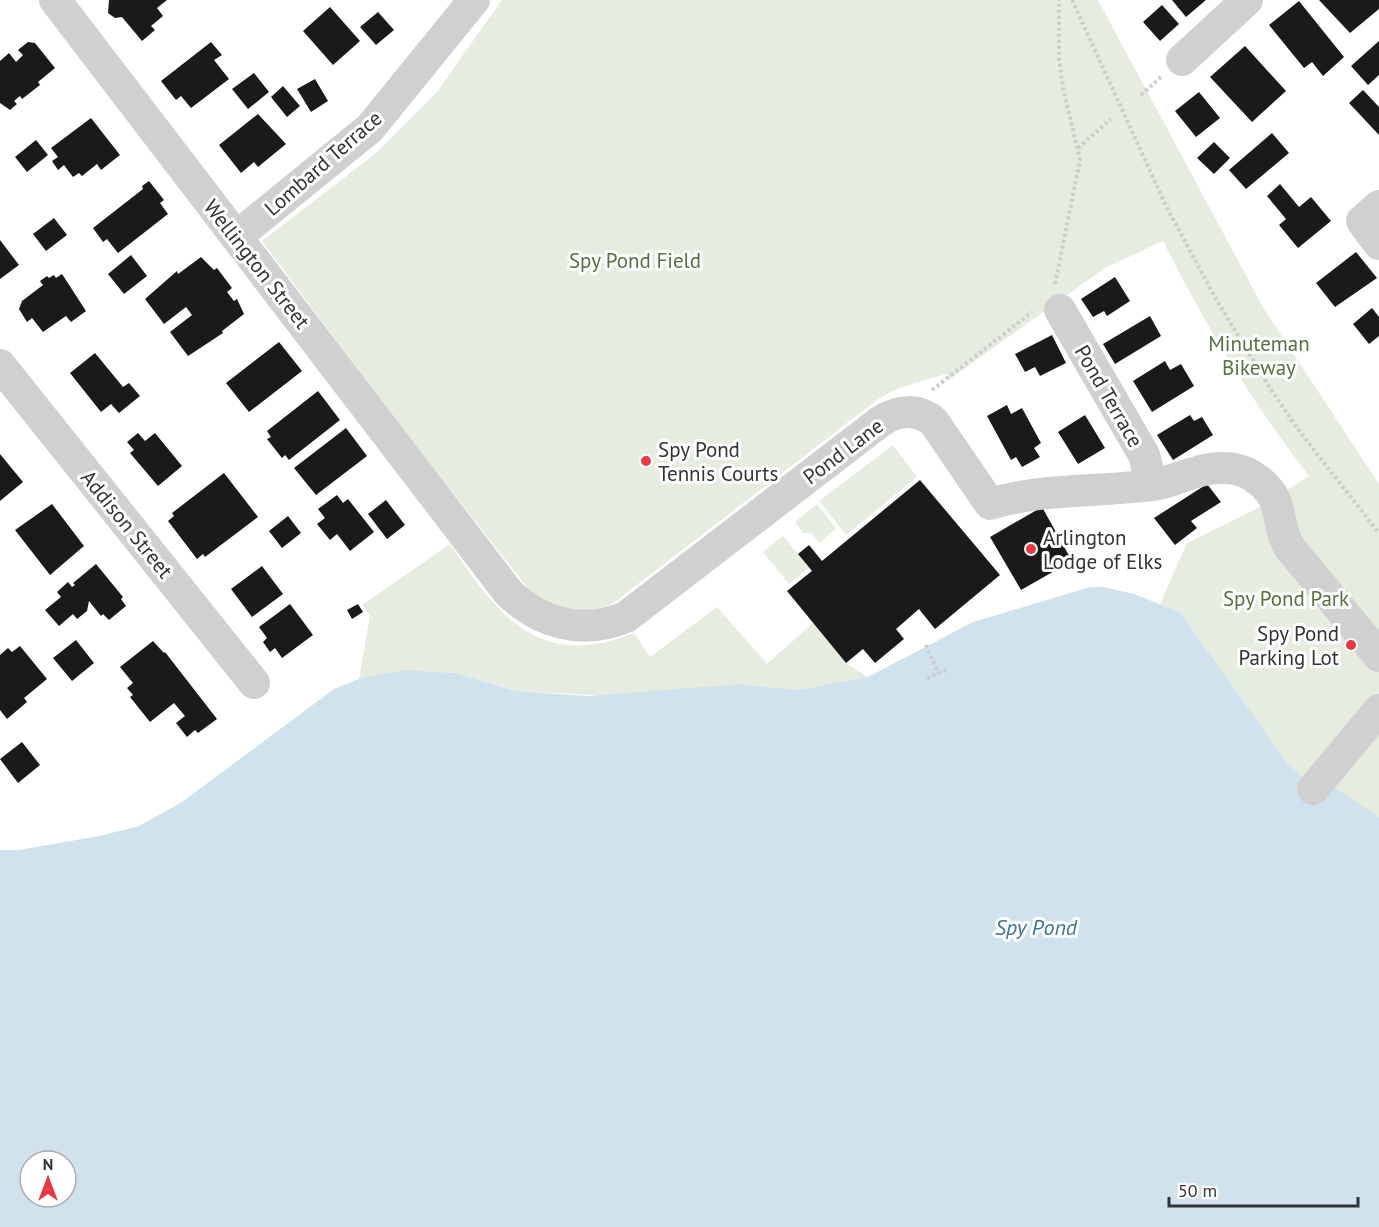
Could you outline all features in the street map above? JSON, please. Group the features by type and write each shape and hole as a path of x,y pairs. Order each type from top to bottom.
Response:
{"street":[{"name":"Wellington Street","path":"55,0 460,529"},
{"name":"Lombard Terrace","path":"237,237 370,128 474,0"},
{"path":"1182,60 1247,0"},
{"path":"1379,206 1362,221 1379,243"},
{"name":"Pond Terrace","path":"1056,303 1144,455 1152,485"},
{"name":"Addison Street","path":"0,365 254,683"},
{"path":"916,413 929,417 939,427 990,504 1035,494 1152,485 1215,468 1235,469 1253,477 1275,498 1290,548 1379,656"},
{"name":"Pond Lane","path":"460,529 508,592 540,617 565,625 608,624 633,612 881,421 894,414 916,413"},
{"path":"1313,789 1379,710"}],"path":[{"path":"916,413 925,395 1056,303 1078,177 1078,148 1062,78 1059,0"},
{"path":"1072,0 1167,208 1216,299 1270,388 1300,432 1379,533"},
{"path":"1141,95 1157,80"},
{"path":"1078,148 1111,119"},
{"path":"926,645 938,674"},
{"path":"927,678 949,669"}],"green space":[{"name":"Spy Pond Field","path":"502,0 1098,0 1264,309 1379,484 1379,817 1315,792 1288,764 1180,612 1160,604 1187,543 1262,506 1309,476 1268,420 1230,362 1163,241 1105,268 950,379 947,374 902,387 877,400 612,604 597,609 573,612 556,610 539,600 400,426 262,241 375,154 436,93"},
{"path":"893,445 917,477 846,535 819,501"},
{"path":"817,504 836,528 820,543 811,533 803,533 795,522"},
{"path":"783,536 809,568 789,584 763,552"},
{"path":"450,544 486,594 504,614 524,630 547,641 572,645 601,643 634,633 650,657 717,607 767,664 813,623 846,663 868,677 797,690 741,684 612,696 515,691 456,673 419,671 359,679 370,615 362,605"}],"water":[{"name":"Spy Pond","path":"1090,587 1103,587 1134,594 1180,612 1288,764 1324,797 1335,788 1379,817 1379,1227 0,1227 0,850 19,850 99,836 139,826 182,802 334,689 359,679 404,670 456,673 515,691 588,696 741,684 797,690 868,677 973,622"}],"building":[{"path":"109,0 167,0 157,8 163,16 151,26 155,30 142,41 122,17 115,18 108,13"},
{"path":"1172,0 1206,0 1186,17"},
{"path":"1319,0 1379,0 1379,9 1350,33"},
{"path":"1299,1 1344,57 1323,76 1312,62 1304,68 1269,25"},
{"path":"1162,5 1179,24 1160,41 1143,22"},
{"path":"330,7 360,41 333,65 303,31"},
{"path":"378,12 394,30 376,45 360,27"},
{"path":"1379,41 1379,75 1368,85 1351,66"},
{"path":"28,42 35,43 55,68 38,82 40,85 22,99 20,96 14,101 17,104 10,110 0,103 0,61 9,53 16,62 23,55 18,50"},
{"path":"211,42 222,55 214,60 229,79 191,108 181,96 176,100 161,81"},
{"path":"1245,46 1286,91 1252,122 1210,77"},
{"path":"254,73 269,92 248,109 232,89"},
{"path":"315,79 328,101 311,112 297,89"},
{"path":"283,86 300,106 287,117 271,97"},
{"path":"1363,90 1379,107 1379,135 1349,103"},
{"path":"1199,92 1220,118 1196,137 1175,111"},
{"path":"258,114 286,144 258,167 254,162 241,173 219,145"},
{"path":"91,118 120,155 101,170 97,164 82,176 79,173 73,177 64,165 58,170 52,161 58,157 51,148"},
{"path":"1272,133 1289,153 1246,189 1229,170"},
{"path":"36,140 48,155 27,172 15,157"},
{"path":"1214,142 1230,158 1214,174 1197,158"},
{"path":"149,181 164,200 160,203 168,214 118,253 107,239 103,242 93,228 143,189 142,186"},
{"path":"1280,184 1299,207 1311,197 1331,221 1298,248 1279,225 1286,219 1267,196"},
{"path":"54,218 67,235 46,251 33,234"},
{"path":"0,240 19,265 0,279"},
{"path":"1356,252 1377,278 1335,307 1316,283"},
{"path":"131,255 147,276 124,294 108,274"},
{"path":"201,257 214,270 217,268 232,288 227,292 234,301 237,299 244,314 222,331 223,333 188,356 170,332 192,315 186,307 164,324 145,299 177,271 178,274"},
{"path":"62,274 86,311 71,322 66,316 43,332 32,318 27,322 19,309 22,301 43,285 40,281 47,276 49,278 54,275 56,278"},
{"path":"1115,277 1130,301 1107,316 1104,311 1093,317 1081,299"},
{"path":"1372,308 1379,317 1379,336 1369,344 1353,324"},
{"path":"1150,316 1161,336 1115,364 1103,344"},
{"path":"1052,335 1066,363 1040,376 1035,367 1025,372 1015,354"},
{"path":"279,342 302,371 249,412 226,383"},
{"path":"95,353 123,387 129,383 140,396 119,413 111,404 101,412 70,373"},
{"path":"1165,361 1170,370 1181,364 1194,386 1152,412 1133,381"},
{"path":"318,391 340,420 289,460 285,455 282,458 267,439 271,437 267,431"},
{"path":"1007,405 1011,414 1022,408 1041,443 1034,448 1040,457 1022,467 1016,457 1011,460 987,416"},
{"path":"1085,415 1105,448 1078,464 1058,432"},
{"path":"1190,415 1194,421 1202,417 1213,435 1173,460 1157,435"},
{"path":"346,428 367,456 316,495 294,468"},
{"path":"138,433 145,441 155,433 182,466 158,486 130,453 134,450 127,442"},
{"path":"0,454 23,482 0,501"},
{"path":"224,473 258,517 205,557 203,554 197,559 168,521 174,516 172,513"},
{"path":"920,480 1000,575 935,629 919,609 896,629 904,639 875,663 863,649 846,663 787,591 812,571 798,554 809,545 822,561"},
{"path":"1207,484 1221,502 1191,521 1197,528 1175,545 1154,518"},
{"path":"337,495 343,503 348,499 374,532 350,551 337,534 330,540 317,524 325,518 318,509"},
{"path":"386,500 405,525 387,539 368,514"},
{"path":"52,504 84,546 50,575 15,530"},
{"name":"Arlington Lodge of Elks","path":"1042,507 1072,561 1021,590 990,537"},
{"path":"288,516 301,533 282,548 269,531"},
{"path":"96,564 123,597 121,599 126,606 109,620 103,614 101,616 89,601 87,611 77,619 73,614 59,626 45,610 61,597 57,592 68,582 72,587 75,585 73,583"},
{"path":"262,566 283,594 252,617 231,589"},
{"path":"290,604 313,635 282,658 275,648 270,652 263,642 267,638 259,627"},
{"path":"358,604 363,612 352,619 347,610"},
{"path":"76,640 94,663 72,681 53,658"},
{"path":"153,641 165,652 217,719 198,733 195,730 187,737 176,723 185,716 174,703 150,722 130,697 133,695 127,688 133,683 120,667"},
{"path":"20,646 47,679 24,698 27,702 7,719 0,710 0,655 8,648 12,652"},
{"path":"22,742 40,765 18,783 0,759"}],"place":[{"name":"Spy Pond Tennis Courts","path":"646,461"},
{"name":"Arlington Lodge of Elks","path":"1031,549"},
{"name":"Spy Pond Parking Lot","path":"1351,645"}],"park label":[{"name":"Minuteman Bikeway","path":"1259,355"},
{"name":"Spy Pond Park","path":"1286,598"}]}
